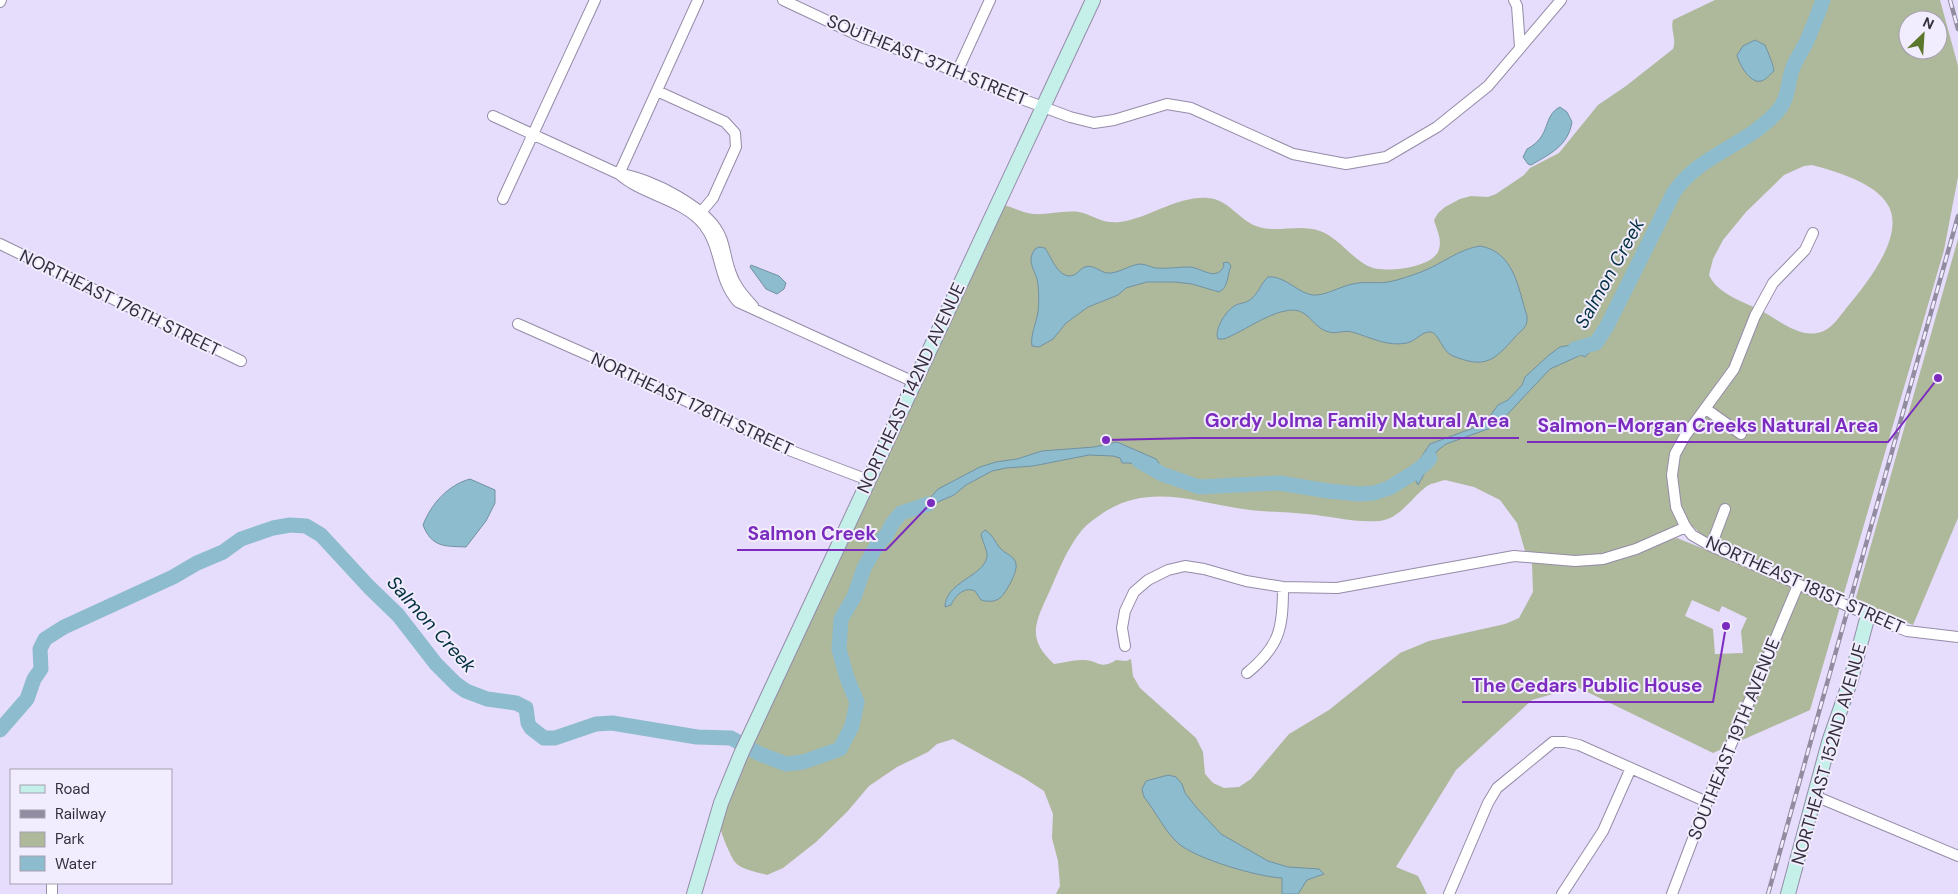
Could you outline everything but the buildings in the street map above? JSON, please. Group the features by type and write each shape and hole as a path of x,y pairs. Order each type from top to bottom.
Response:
{"street":[{"path":"503,199 595,0"},
{"path":"619,174 698,0"},
{"name":"SOUTHEAST 37TH STREET","path":"785,0 864,38 918,56 1011,95 1070,117 1094,123 1114,120 1167,104 1191,108 1293,154 1346,164 1386,157 1437,127 1488,86 1561,0"},
{"path":"957,72 990,0"},
{"name":"NORTHEAST 142ND AVENUE","path":"694,894 721,803 741,754 1093,0"},
{"path":"1514,0 1517,6 1520,48"},
{"path":"657,91 725,122 735,133 736,147 713,198 699,215"},
{"path":"493,116 619,174 634,176 683,199 718,230 734,283 754,308 914,382"},
{"path":"1125,646 1122,628 1125,611 1134,592 1148,580 1168,570 1186,566 1246,581 1283,587 1337,588 1514,556 1575,561 1603,559 1636,549 1686,527 1680,517 1673,496 1673,464 1680,444 1734,370 1755,316 1773,283 1805,250 1813,232"},
{"name":"NORTHEAST 176TH STREET","path":"0,244 241,361"},
{"name":"NORTHEAST 178TH STREET","path":"518,324 613,366 789,450 868,480"},
{"path":"1706,410 1741,434"},
{"path":"1711,546 1725,509"},
{"name":"NORTHEAST 181ST STREET","path":"1686,527 1692,535 1711,546 1868,615 1908,631 1958,637"},
{"name":"SOUTHEAST 19TH AVENUE","path":"1672,894 1707,802 1798,585"},
{"path":"1247,673 1264,660 1276,640 1283,618 1283,587"},
{"name":"NORTHEAST 152ND AVENUE","path":"1788,894 1836,718 1851,679 1868,615"},
{"path":"1449,894 1488,803 1497,788 1553,742 1579,745 1707,802"},
{"path":"1562,894 1603,831 1631,768"},
{"path":"1815,796 1958,856"}],"green space":[{"path":"1715,0 1940,0 1943,10 1898,10 1898,60 1948,60 1948,29 1958,66 1958,177 1944,250 1810,710 1713,753 1577,687 1532,700 1456,770 1396,867 1418,876 1427,894 1056,894 1060,886 1058,861 1052,838 1053,814 1044,791 953,739 937,744 928,752 897,767 869,786 847,812 816,842 783,868 767,875 745,869 735,862 721,830 731,794 1004,205 1033,214 1079,212 1106,221 1118,222 1136,218 1187,200 1197,198 1215,199 1256,226 1272,229 1304,228 1327,234 1368,266 1395,269 1416,266 1433,258 1438,252 1440,240 1434,220 1438,213 1460,199 1471,196 1488,197 1496,194 1524,175 1530,168 1559,153 1598,105 1626,86 1673,49 1673,20","holes":["1812,165 1865,184 1882,197 1888,205 1892,217 1892,231 1888,245 1873,273 1838,319 1831,326 1817,333 1801,332 1786,326 1758,309 1730,296 1718,287 1709,275 1713,259 1723,240 1746,212 1784,175 1804,166","1445,480 1474,487 1500,500 1517,523 1525,551 1532,564 1533,592 1519,618 1505,624 1429,641 1400,653 1329,710 1289,734 1251,779 1239,787 1224,788 1213,783 1205,774 1203,752 1196,738 1140,688 1133,676 1131,659 1126,661 1116,660 1102,665 1087,660 1054,664 1040,648 1037,640 1036,625 1042,607 1071,545 1089,523 1120,504 1137,499 1172,497 1251,510 1307,514 1361,521 1379,521 1399,512 1427,486","1689,523 1703,536 1764,563 1761,572 1677,538 1653,545 1674,529","1692,600 1719,612 1722,606 1747,618 1741,631 1743,653 1715,654 1713,629 1685,616"]},
{"path":"1958,239 1958,518 1913,625 1855,601"}],"water":[{"path":"1755,40 1765,45 1774,69 1761,81 1757,81 1749,76 1737,55 1743,46"},
{"path":"1560,107 1567,112 1572,122 1567,137 1551,153 1531,165 1528,164 1523,157 1527,149 1540,138 1554,111"},
{"path":"1480,246 1492,250 1508,264 1513,273 1527,316 1527,323 1524,328 1501,352 1488,360 1473,362 1453,356 1446,351 1434,333 1431,332 1425,333 1407,343 1392,344 1352,332 1324,330 1304,313 1294,310 1276,313 1224,339 1218,339 1219,325 1225,315 1232,307 1253,297 1268,277 1281,279 1305,293 1317,295 1357,283 1384,283 1400,279 1428,269 1465,250"},
{"path":"1039,247 1045,248 1058,270 1068,276 1074,275 1088,266 1107,273 1140,264 1155,268 1190,267 1213,274 1221,271 1224,266 1223,263 1228,262 1231,266 1225,287 1219,292 1192,284 1175,282 1147,282 1126,288 1118,295 1088,307 1066,323 1053,339 1039,347 1032,346 1032,334 1038,312 1039,299 1037,280 1031,259 1035,249"},
{"path":"751,265 779,276 786,283 784,289 777,294 766,289 750,267"},
{"path":"1581,343 1596,345 1585,357 1581,355 1550,369 1503,419 1491,428 1446,444 1437,451 1418,485 1415,479 1418,462 1430,444 1476,427 1487,420 1498,405 1508,400 1522,385 1525,377 1549,355 1560,347"},
{"path":"1117,442 1156,459 1159,463 1154,472 1130,463 1122,463 1120,458 1113,456 1089,455 1033,466 1006,468 992,471 928,509 914,515 904,515 917,503 929,499 938,489 980,467 1042,451 1094,447"},
{"path":"470,479 495,490 495,503 486,521 466,547 446,546 435,542 423,525 426,517 441,496 454,486"},
{"path":"985,530 992,536 1000,548 1015,561 1016,567 1011,582 1000,598 996,600 981,600 975,591 967,590 957,595 951,605 945,607 951,591 984,564 987,555 981,534"},
{"path":"1168,775 1176,777 1196,807 1221,834 1268,861 1288,867 1319,869 1324,874 1307,880 1298,894 1282,894 1282,878 1228,866 1188,850 1169,834 1144,797 1142,789 1146,781"}],"waterway":[{"name":"Salmon Creek","path":"1575,349 1596,343 1607,326 1674,192 1685,179 1710,159 1751,134 1780,108 1785,98 1793,67 1806,43 1823,0"},
{"name":"Salmon Creek","path":"1139,461 1162,474 1199,487 1279,483 1359,494 1374,493 1389,488 1415,472 1430,458"},
{"name":"Salmon Creek","path":"0,730 27,699 34,679 41,669 40,649 45,639 64,627 223,552 241,539 273,528 290,525 306,526 321,535 398,615 436,664 456,684 466,691 487,699 516,703 526,708 528,723 531,728 544,738 555,738 596,724 612,723 697,737 731,738 760,754 786,764 803,762 840,749 852,726 857,702 847,678 839,649 841,619 854,597 864,568 877,545 901,513 928,504"}],"railway":[{"path":"1950,0 1958,29"},
{"path":"1768,894 1958,216"}],"place":[{"name":"Salmon-Morgan Creeks Natural Area","path":"1938,378"},
{"name":"Gordy Jolma Family Natural Area","path":"1106,440"},
{"name":"Salmon Creek","path":"931,503"},
{"name":"The Cedars Public House","path":"1726,626"}]}
